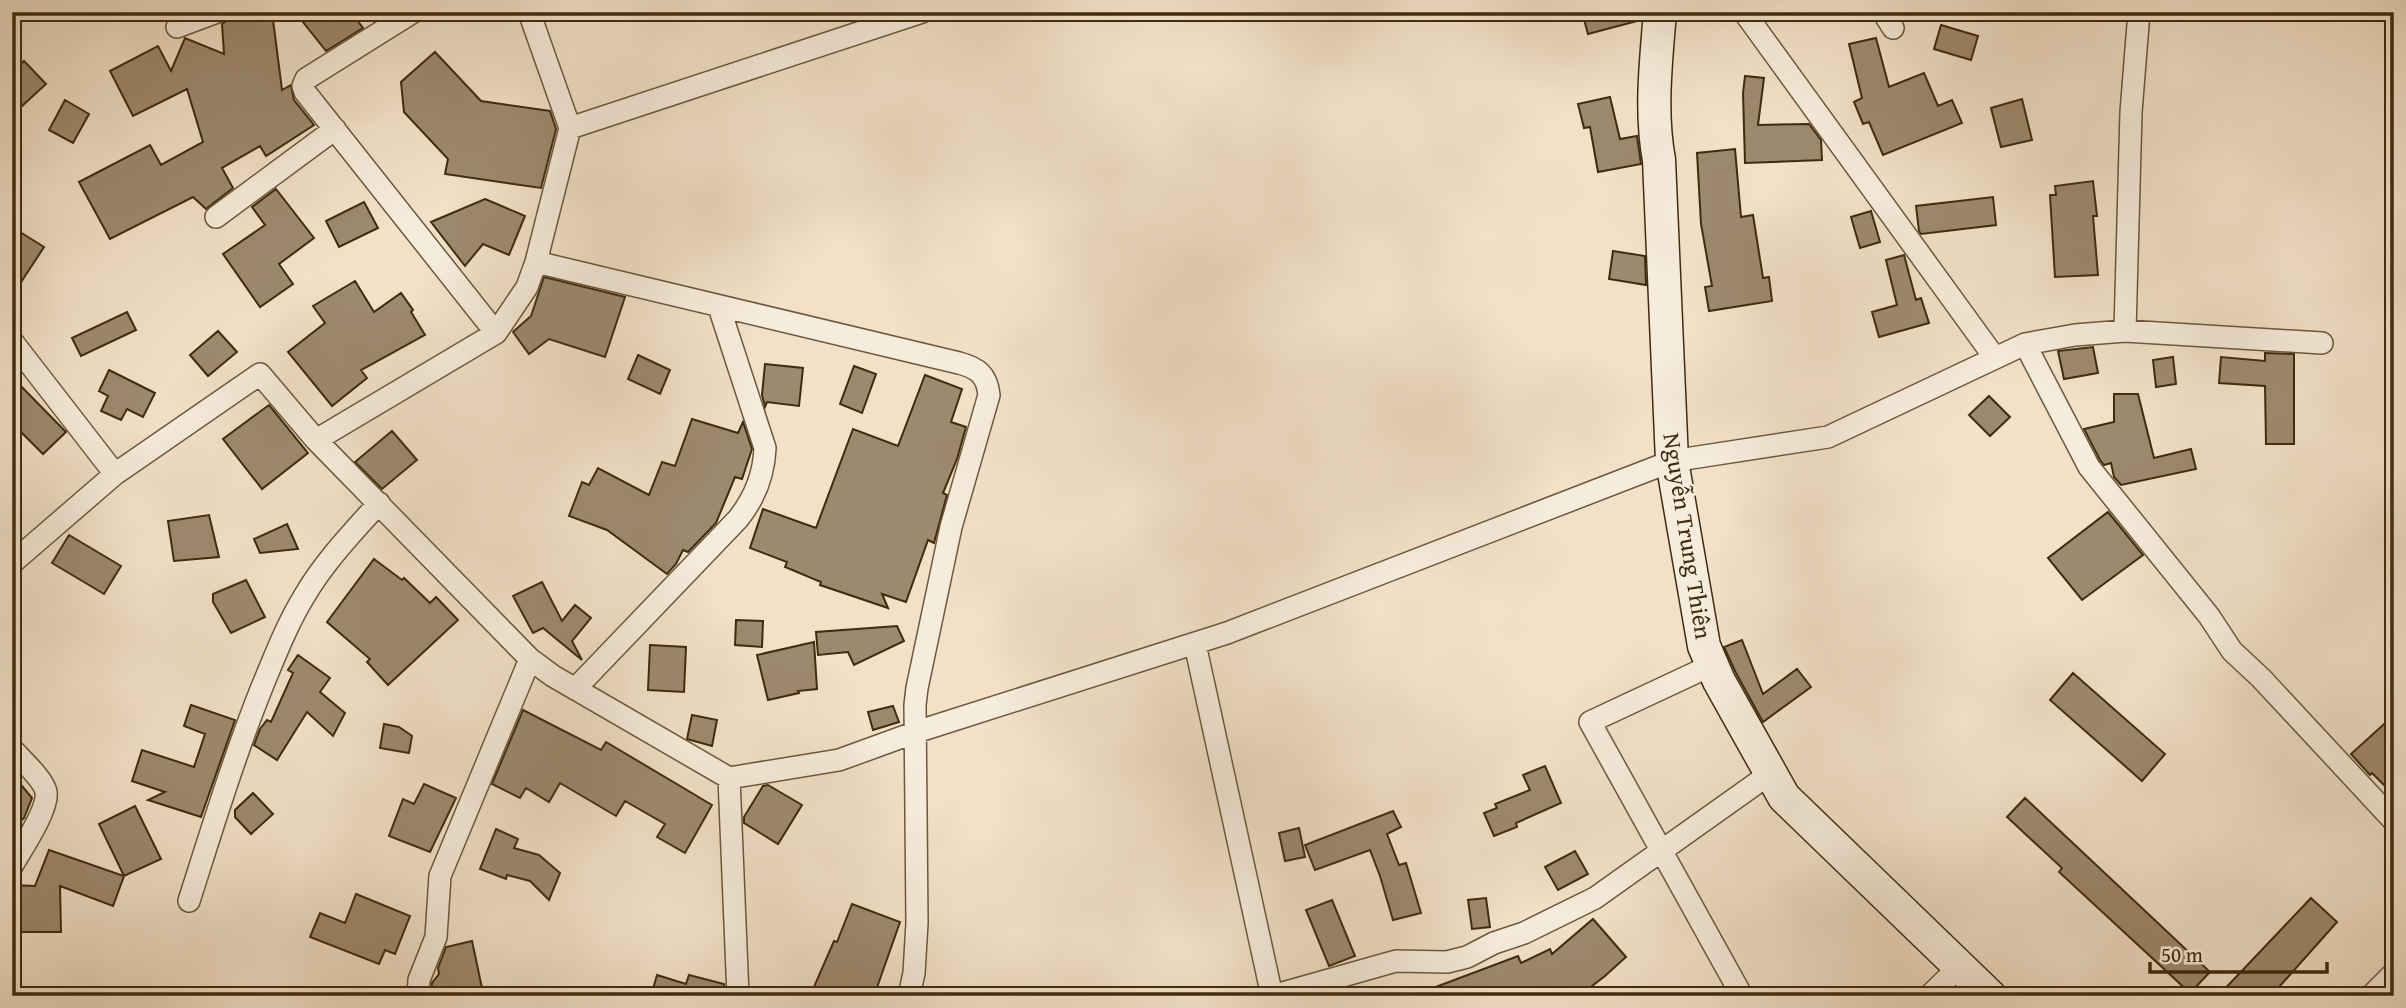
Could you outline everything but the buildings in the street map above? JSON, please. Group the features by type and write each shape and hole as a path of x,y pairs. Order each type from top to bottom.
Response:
{"street":[{"path":"177,27 217,12"},
{"path":"413,12 306,79 303,86 305,92 496,333"},
{"path":"316,440 496,333 527,287 536,262 570,128 547,58 528,12"},
{"path":"570,128 922,12"},
{"name":"Nguyễn Trung Thiên","path":"1660,12 1653,98 1654,133 1660,160 1672,461 1704,646 1784,797 1990,996"},
{"path":"1744,12 1995,359"},
{"path":"2125,331 2131,112 2139,12"},
{"path":"216,217 335,129"},
{"path":"536,262 959,363 973,367 983,374 989,395 951,527 917,688 917,923 916,956 909,996"},
{"path":"575,689 738,519 757,488 765,448 719,307"},
{"path":"12,563 115,474 260,374 316,440 530,659 575,689 729,778 839,760 916,732 1227,633 1672,461 1828,437 2025,344 2075,335 2125,331 2322,343"},
{"path":"12,341 115,474"},
{"path":"2025,344 2089,467 2209,616 2232,651 2261,678 2394,821"},
{"path":"189,901 248,722 292,617 328,560 379,503"},
{"path":"1195,643 1255,928 1272,996 1396,961 1447,962 1467,957 1494,943 1524,933 1595,898 1771,773"},
{"path":"418,996 419,981 436,937 440,876 530,659"},
{"path":"1712,665 1590,722 1742,996"},
{"path":"12,749 42,782 46,792 39,817 12,866"},
{"path":"729,778 738,996"},
{"path":"1929,996 1960,966"},
{"path":"2371,996 2394,973"}]}
